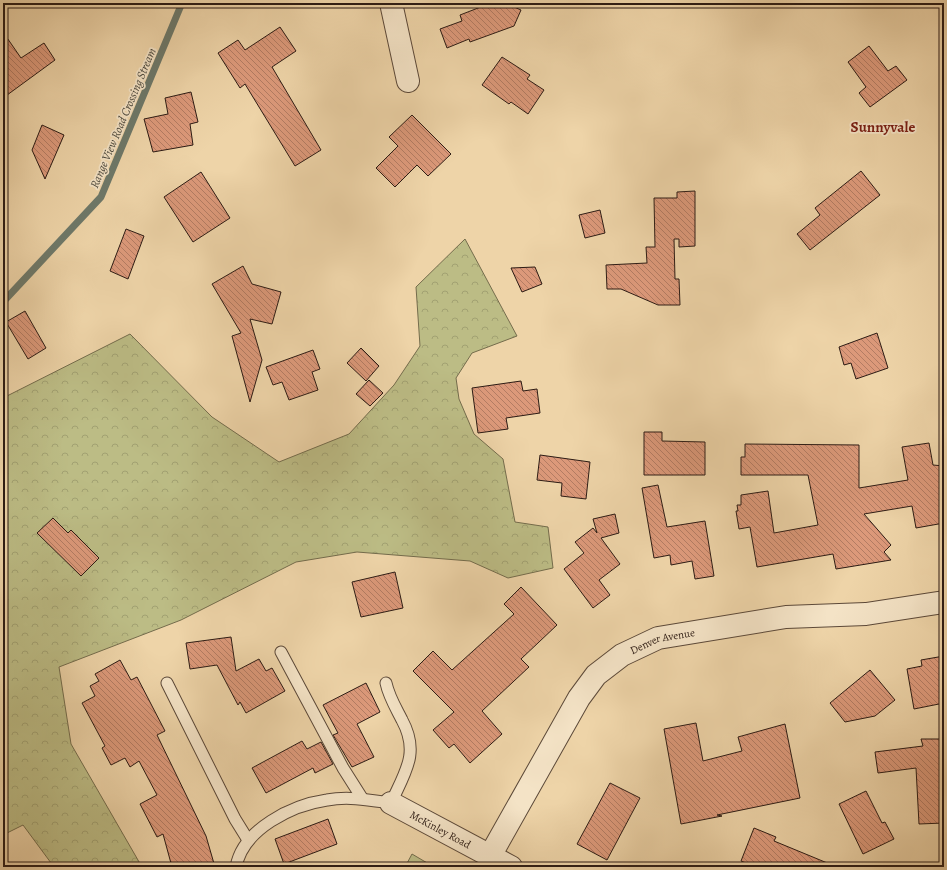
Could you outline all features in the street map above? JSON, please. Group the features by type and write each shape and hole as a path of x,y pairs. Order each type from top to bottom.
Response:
{"street":[{"path":"391,3 408,81"},
{"name":"Denver Avenue","path":"490,856 578,698 596,675 622,655 658,638 673,635 786,617 860,615 944,602"},
{"name":"McKinley Road","path":"391,803 511,867"}],"lane":[{"path":"281,652 343,768 362,798"},
{"path":"167,683 235,819 248,840"},
{"path":"236,867 241,850 248,840 273,821 302,806 328,800 362,798 391,803 410,760 412,750 409,736 388,692 386,683"}],"green space":[{"path":"465,239 517,336 472,353 456,378 459,399 474,434 503,459 515,522 548,527 553,568 508,578 470,561 357,552 296,562 181,620 59,667 71,744 142,867 54,867 23,825 3,835 3,398 130,334 212,417 279,462 349,434 394,385 420,346 416,287"},
{"path":"412,854 434,867 405,867"}],"building":[{"path":"491,3 505,3 521,10 514,26 470,42 469,39 447,48 440,29 462,21 460,15"},
{"path":"280,27 296,51 272,67 321,150 295,166 245,84 240,88 218,53 238,40 245,50"},
{"path":"3,32 21,58 44,43 55,60 3,98"},
{"path":"869,46 888,71 896,66 907,80 870,107 859,93 866,87 848,62"},
{"path":"502,57 530,75 527,79 544,90 528,114 511,102 509,104 482,85"},
{"path":"191,92 198,122 190,124 193,145 153,152 144,119 168,114 165,98"},
{"path":"412,115 451,154 428,176 417,165 395,187 376,168 398,146 389,137"},
{"path":"42,125 64,135 45,179 32,150"},
{"path":"861,171 880,195 810,250 797,234 820,215 815,208"},
{"path":"201,172 230,218 193,242 164,197"},
{"path":"695,191 695,246 679,247 679,239 674,239 675,279 679,279 680,305 658,305 621,289 607,289 606,265 647,263 646,247 655,247 654,198 677,198 677,192"},
{"path":"600,210 605,233 585,238 579,215"},
{"path":"126,229 144,236 128,279 110,271"},
{"path":"243,266 252,284 281,292 272,324 250,319 262,360 250,402 232,336 241,333 212,284"},
{"path":"535,267 542,284 522,292 511,268"},
{"path":"25,311 46,348 28,359 6,322"},
{"path":"877,333 888,368 856,379 851,363 844,365 839,347"},
{"path":"361,348 379,366 366,381 347,363"},
{"path":"313,350 320,369 312,372 318,390 289,400 282,382 273,385 266,367"},
{"path":"369,380 383,393 370,406 356,394"},
{"path":"521,381 523,391 537,389 540,413 506,418 508,429 478,433 472,388"},
{"path":"644,432 662,432 662,441 705,442 705,475 644,475"},
{"path":"929,443 933,465 944,466 944,523 916,528 912,506 864,514 891,545 884,552 891,560 836,569 833,554 757,567 750,527 739,529 736,511 738,511 737,505 741,505 741,495 768,491 774,533 818,525 808,475 741,475 741,457 745,457 745,444 859,445 859,488 908,480 902,447"},
{"path":"540,455 590,462 586,499 561,496 562,483 537,480"},
{"path":"658,485 667,527 705,521 714,576 695,579 692,561 671,565 670,555 654,558 642,488"},
{"path":"615,514 619,533 601,538 620,564 599,580 610,595 593,608 564,569 584,553 575,542 593,528 597,533 593,519"},
{"path":"53,518 68,533 71,530 99,558 81,576 37,533"},
{"path":"395,572 403,608 361,617 352,582"},
{"path":"521,587 557,625 521,659 529,667 482,711 502,734 470,763 454,744 449,748 433,730 454,712 413,671 433,651 452,670 514,614 504,604"},
{"path":"231,637 236,671 259,659 266,671 272,668 285,691 246,713 240,702 238,705 217,665 190,669 186,643"},
{"path":"944,656 944,703 914,709 907,669 922,666 921,660"},
{"path":"120,660 131,680 137,677 165,731 157,735 206,836 215,867 172,867 163,834 157,837 140,804 157,795 139,761 130,767 125,758 111,765 102,748 105,746 82,703 95,696 90,686 99,681 95,674"},
{"path":"870,670 895,700 875,716 845,722 830,703"},
{"path":"366,683 380,712 357,724 374,757 352,767 333,735 338,733 323,705"},
{"path":"696,723 703,761 742,751 738,737 785,724 800,798 681,824 664,729"},
{"path":"921,739 944,739 944,823 919,824 916,768 878,773 875,752 923,746"},
{"path":"302,741 307,749 321,742 333,764 315,773 313,768 266,793 252,768"},
{"path":"610,783 640,798 607,860 577,844"},
{"path":"866,791 882,823 885,822 894,839 863,854 839,804"},
{"path":"328,819 337,844 284,864 275,839"},
{"path":"754,828 776,837 774,841 837,867 756,867 741,861"}],"waterway":[{"name":"Range View Road Crossing Stream","path":"3,302 101,197 182,3"}],"district":[{"name":"Sunnyvale","path":"883,127"}]}
